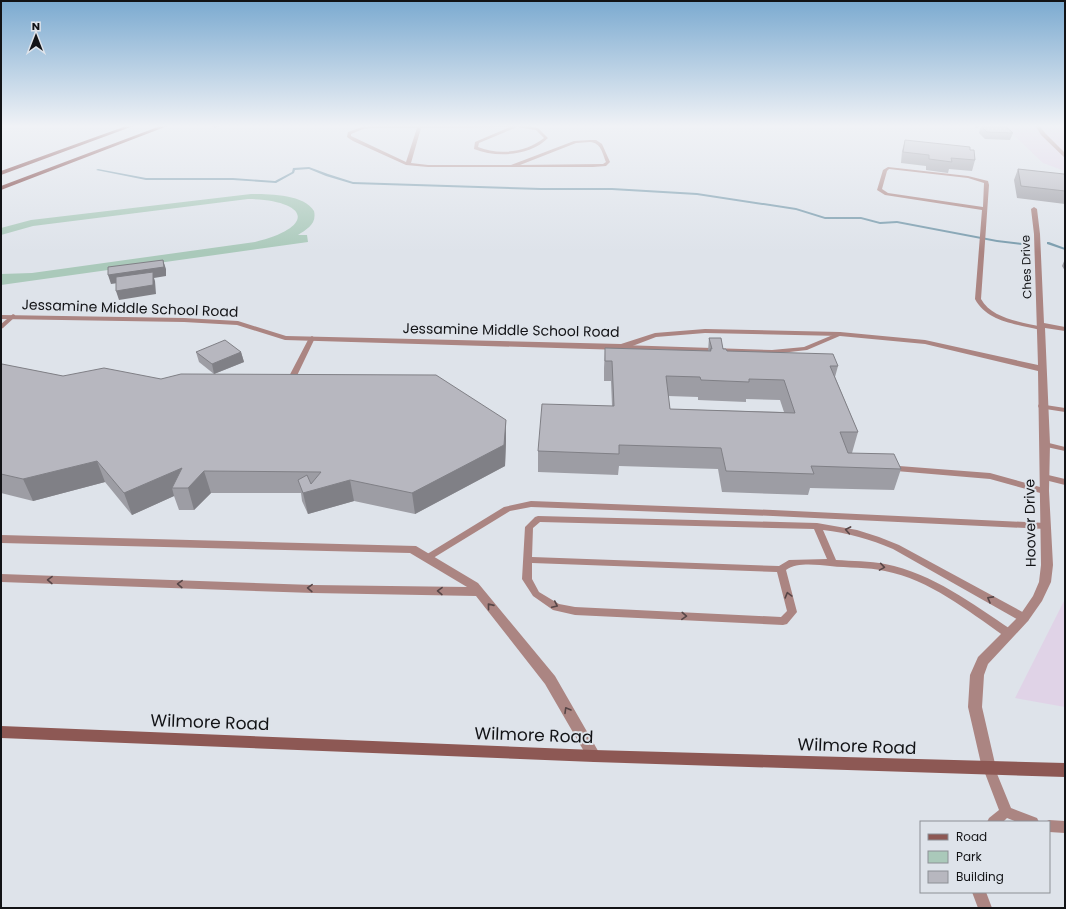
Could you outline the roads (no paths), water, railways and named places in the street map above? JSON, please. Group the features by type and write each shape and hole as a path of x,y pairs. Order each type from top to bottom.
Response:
{"highway":[{"path":"1,173 16,167"},
{"path":"1,188 54,167"}],"main road":[{"name":"Wilmore Road","path":"1,732 594,756 1065,770"}],"street":[{"name":"Ches Drive","path":"1034,208 1037,234 1040,326"},
{"name":"Jessamine Middle School Road","path":"1,317 184,320 238,323 285,338 622,347 655,335 705,331 840,334 925,342 1042,369"},
{"path":"1040,326 1065,329"},
{"name":"Hoover Drive","path":"989,768 975,707 977,675 983,662 1008,633 1024,618 1038,598 1045,582 1047,565 1044,491 1045,444 1042,406 1040,326"},
{"path":"1,539 412,549 474,586 550,680 594,756"},
{"path":"1,578 479,592"}],"lane":[{"path":"985,209 887,194 879,190 885,170 888,168 968,177 986,182 987,185 978,299 979,303 986,310 996,316 1040,326"},
{"path":"1,327 13,316"},
{"path":"622,347 772,352 805,349 840,334"},
{"path":"289,384 312,338"},
{"path":"1042,406 1065,410"},
{"path":"1045,444 1065,449"},
{"path":"899,469 990,476 1044,491"},
{"path":"1044,477 1065,482"},
{"path":"426,558 507,509 531,504 773,513 1046,526"},
{"path":"781,569 792,612 783,621 575,611 556,607 536,594 528,579 529,527 538,519 817,526 849,530 877,538 1024,618"},
{"path":"817,526 833,563"},
{"path":"528,560 781,569 789,564 833,563 884,567 910,574 950,593 1008,633"},
{"path":"989,768 1006,812 1030,821"},
{"path":"994,821 1006,812"},
{"path":"1050,826 1065,827"},
{"path":"979,893 985,908"}],"waterway":[{"path":"98,170 146,179 233,179 276,182 293,172 294,169 309,168 353,183 541,189 612,189 697,194 796,209 825,218 861,218 880,223 897,222 997,241 1022,244 1028,242"},
{"path":"1048,243 1065,249"}]}
